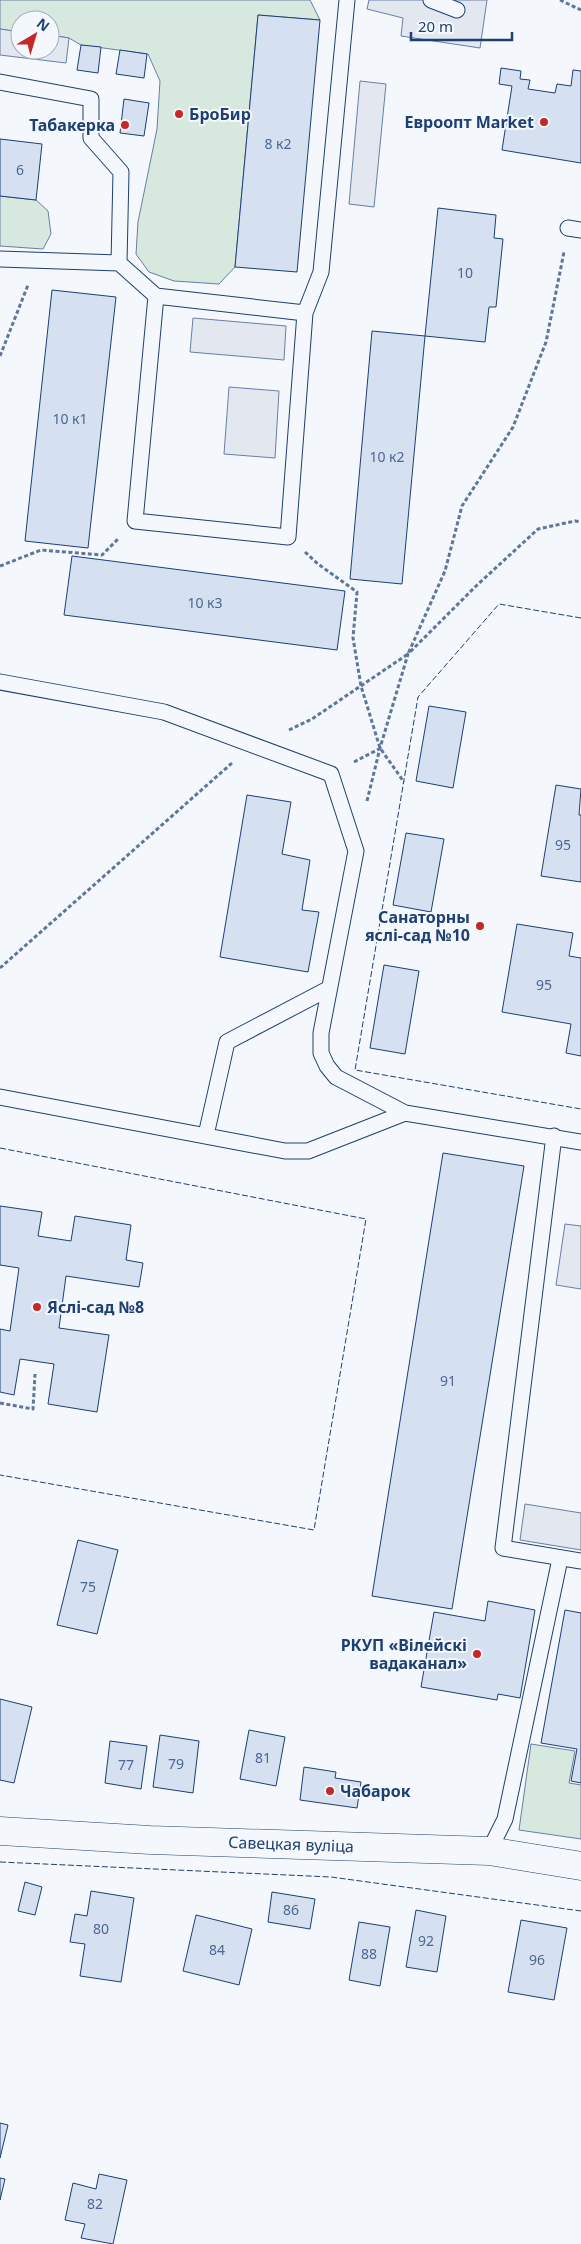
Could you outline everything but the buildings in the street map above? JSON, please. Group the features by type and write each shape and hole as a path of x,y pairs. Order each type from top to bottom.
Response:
{"street":[{"name":"Савецкая вуліца","path":"0,1831 150,1840 489,1850 581,1866"}],"lane":[{"path":"156,296 135,521 288,537 306,312 321,272 347,0"},
{"path":"432,0 457,10"},
{"path":"0,82 91,99 91,138 122,172 118,263"},
{"path":"0,259 118,263 156,296 306,312"},
{"path":"0,682 164,712 331,774 356,851 321,1033 321,1054 327,1066 336,1077 406,1113 554,1136 581,1142"},
{"path":"206,1135 227,1042 328,989"},
{"path":"0,1097 285,1151 308,1151 406,1113"},
{"path":"554,1136 503,1548 581,1561"},
{"path":"489,1850 505,1819 560,1558"}],"path":[{"path":"560,0 581,10"},
{"path":"366,804 380,748 408,654 445,571 462,506 513,427 546,342 575,229"},
{"path":"0,356 24,292 44,260"},
{"path":"0,566 41,550 102,554 135,521"},
{"path":"0,968 233,762 256,746 312,719 408,654 538,530 575,521 581,522"},
{"path":"288,537 318,564 357,592 353,638 361,686 380,748 404,782"},
{"path":"0,1403 33,1409 35,1374"}],"shaded area":[{"path":"0,0 310,0 320,20 258,15 235,267 219,284 174,281 149,272 136,254 138,222 157,129 160,81 148,54 81,45 69,38 60,37 60,10 10,10 10,30 0,29"},
{"path":"369,0 487,0 480,48 401,36 403,18 367,9"},
{"path":"0,29 10,30 10,56 0,55"},
{"path":"60,37 69,38 66,63 41,60 60,60"},
{"path":"360,81 386,84 374,207 349,204"},
{"path":"0,196 36,200 48,211 51,234 43,249 0,246"},
{"path":"193,318 286,326 284,360 190,352"},
{"path":"229,387 279,391 275,458 224,454"},
{"path":"565,1224 581,1226 581,1289 556,1285"},
{"path":"525,1504 581,1513 581,1550 520,1540"},
{"path":"531,1744 575,1751 569,1783 581,1785 581,1839 519,1830"}],"fence":[{"path":"581,618 499,604 418,697 355,1070 581,1109"},
{"path":"0,1148 366,1219 314,1530 0,1475"},
{"path":"0,1862 331,1877 581,1911"}],"place":[{"name":"БроБир","path":"179,114"},
{"name":"Евроопт Market","path":"544,122"},
{"name":"Табакерка","path":"125,125"},
{"name":"Санаторны яслі-сад №10","path":"480,926"},
{"name":"Яслі-сад №8","path":"37,1307"},
{"name":"РКУП «Вілейскі вадаканал»","path":"477,1654"},
{"name":"Чабарок","path":"330,1791"}]}
